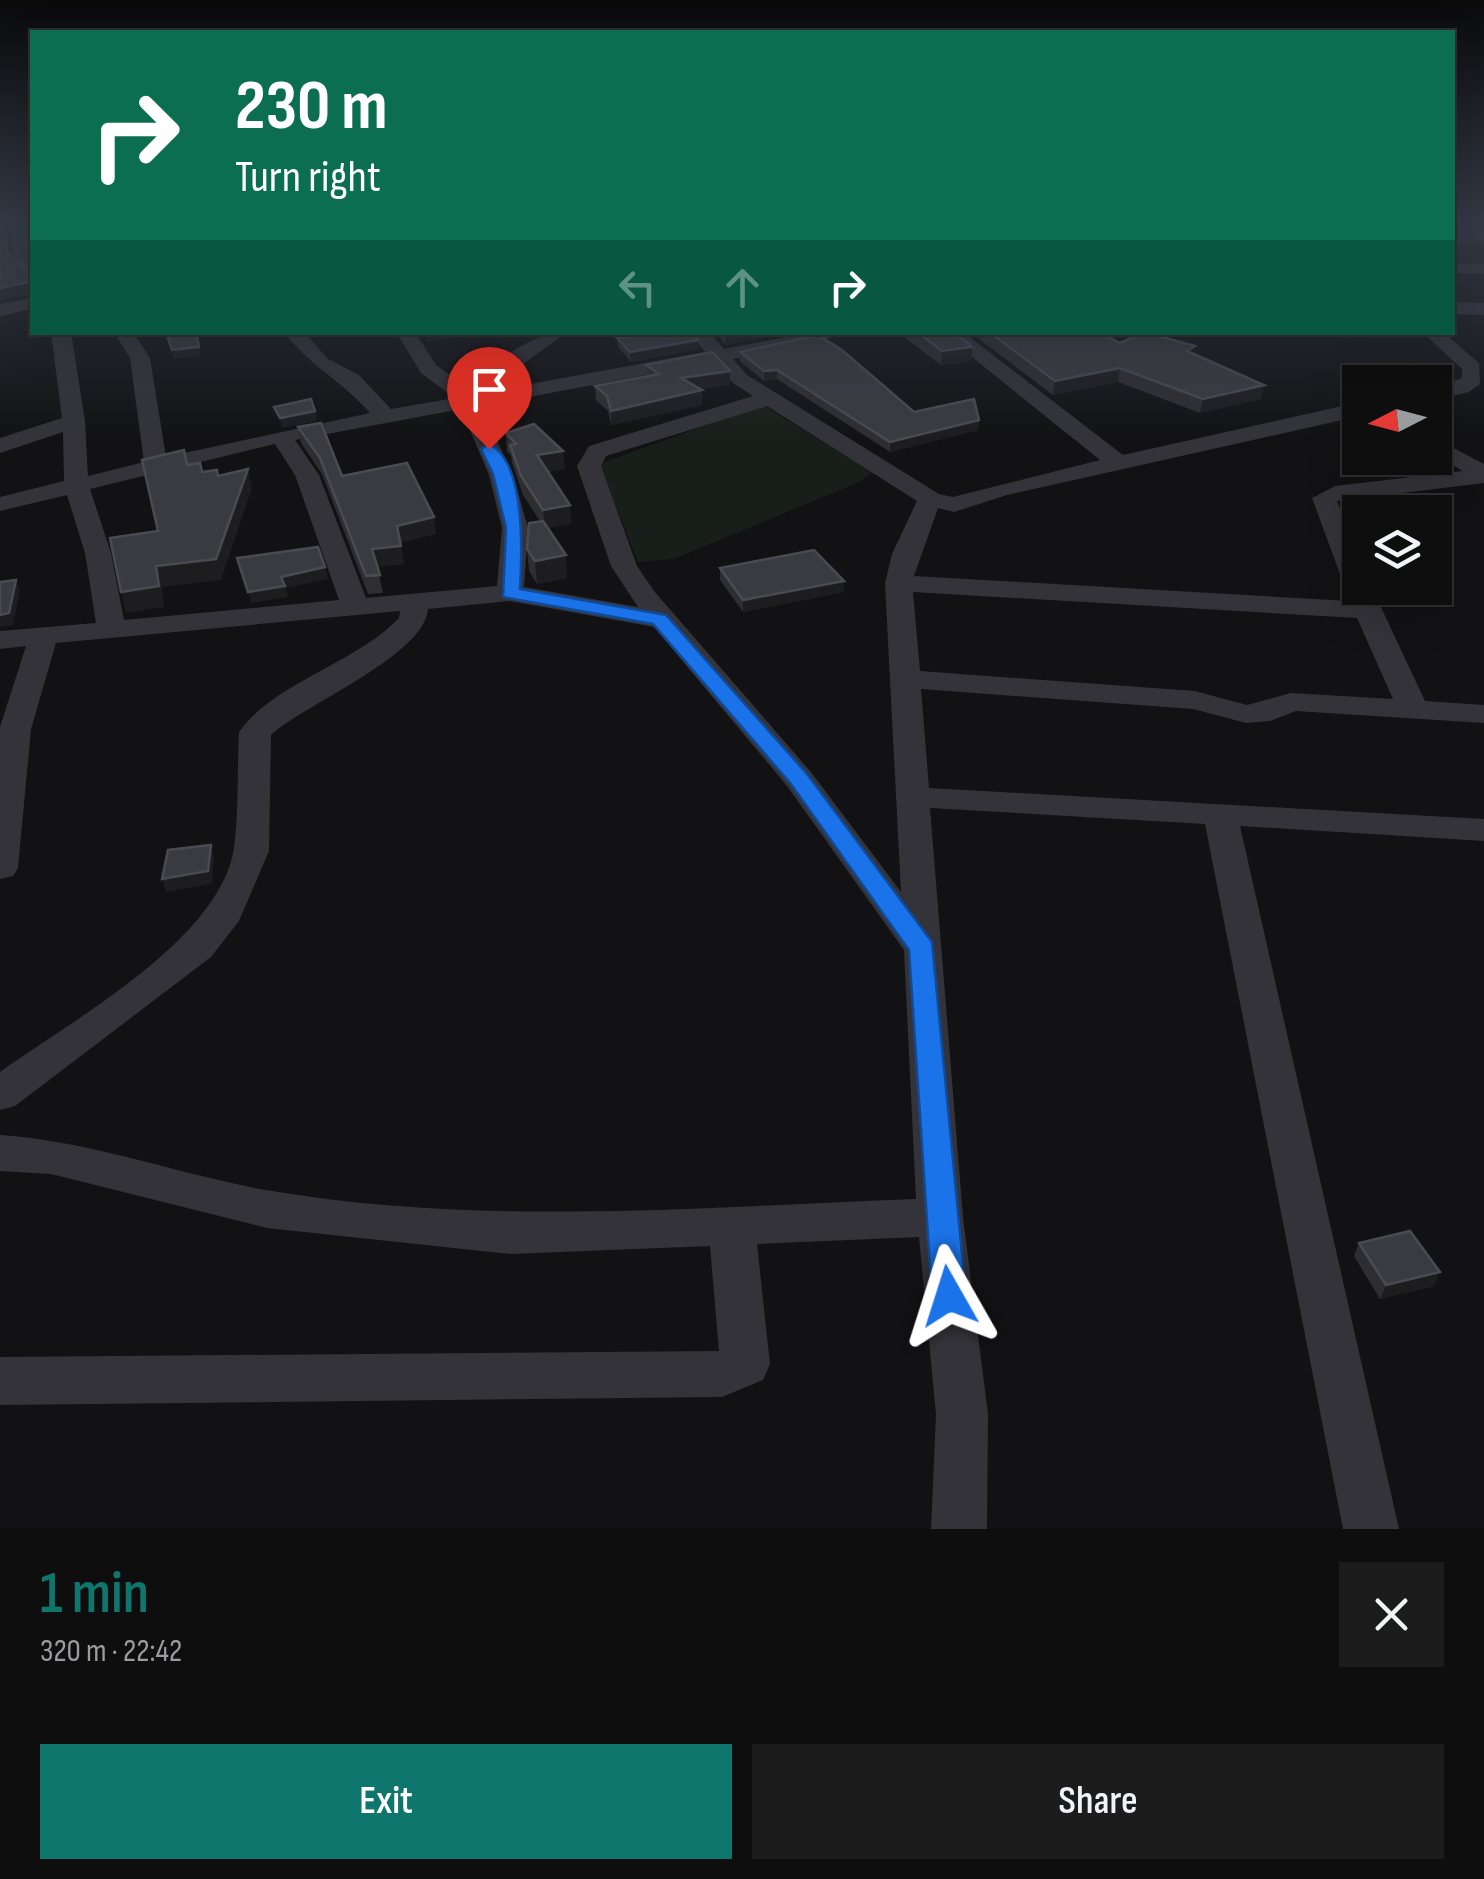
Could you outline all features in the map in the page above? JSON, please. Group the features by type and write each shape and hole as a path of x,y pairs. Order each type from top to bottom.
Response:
{"street":[{"path":"0,310 30,304"},
{"path":"1455,308 1484,309"},
{"path":"60,335 74,421 76,484 98,552 110,629"},
{"path":"125,335 140,358 156,464"},
{"path":"295,335 321,363 352,379 384,416"},
{"path":"408,335 428,368 462,394 501,474 515,528 510,593"},
{"path":"462,394 554,335"},
{"path":"700,335 740,379 930,500 954,505 1000,489 1342,413"},
{"path":"0,504 156,464 384,416 462,394 830,335"},
{"path":"954,335 1118,462"},
{"path":"1435,335 1472,367 1479,380 1452,390"},
{"path":"770,398 591,456 589,466 624,566 659,619 799,779 922,948"},
{"path":"0,446 74,421"},
{"path":"280,436 307,475 355,606"},
{"path":"1452,445 1484,444"},
{"path":"1452,455 1484,475"},
{"path":"1413,710 1367,610 1326,495 1484,475"},
{"path":"930,500 905,554 899,583 902,679 940,1216 962,1414 959,1529"},
{"path":"899,583 1367,610"},
{"path":"0,640 510,593 659,619"},
{"path":"0,1094 198,948 226,912 252,852 255,732 275,714 358,664 410,624 415,613 413,600"},
{"path":"0,868 15,729 11,704 44,636"},
{"path":"902,679 1195,700 1246,714 1270,712 1291,702 1484,714"},
{"path":"911,797 1484,830"},
{"path":"1220,815 1372,1529"},
{"path":"0,1153 51,1156 267,1209 492,1232 940,1216"},
{"path":"0,1381 722,1374 745,1364 732,1226"}],"shaded area":[{"path":"762,405 872,472 859,482 674,559 638,562 599,464"}],"building":[{"path":"167,335 197,335 199,347 172,350"},
{"path":"694,335 698,340 630,352 617,338"},
{"path":"818,335 842,350 914,412 974,399 979,420 890,442 777,370 764,371 740,352"},
{"path":"921,335 958,335 972,347 942,351"},
{"path":"993,335 1105,335 1120,343 1137,335 1155,335 1195,346 1187,351 1264,385 1203,399 1120,368 1055,381"},
{"path":"712,352 730,371 681,378 702,390 611,411 607,396 595,386 659,374 646,365"},
{"path":"311,399 315,411 280,418 274,407"},
{"path":"321,423 342,476 407,463 434,517 397,526 401,546 372,549 380,575 366,576 320,458 298,427"},
{"path":"534,424 563,451 537,455 570,505 543,510 521,476 510,445 516,444 506,433"},
{"path":"184,450 187,465 200,463 202,472 217,470 218,476 248,469 216,559 156,566 159,586 121,592 110,538 158,531 142,460"},
{"path":"543,521 566,555 535,561 527,549 529,523"},
{"path":"318,547 325,567 281,577 285,586 248,592 237,558"},
{"path":"814,550 844,581 743,600 720,568"},
{"path":"16,580 9,613 0,615 0,582"},
{"path":"211,845 208,871 162,879 168,850"},
{"path":"1410,1231 1440,1272 1386,1285 1359,1243"}],"route":[{"path":"489,449 501,474 515,528 510,593 659,619 799,779 922,948 949,1296"}]}
